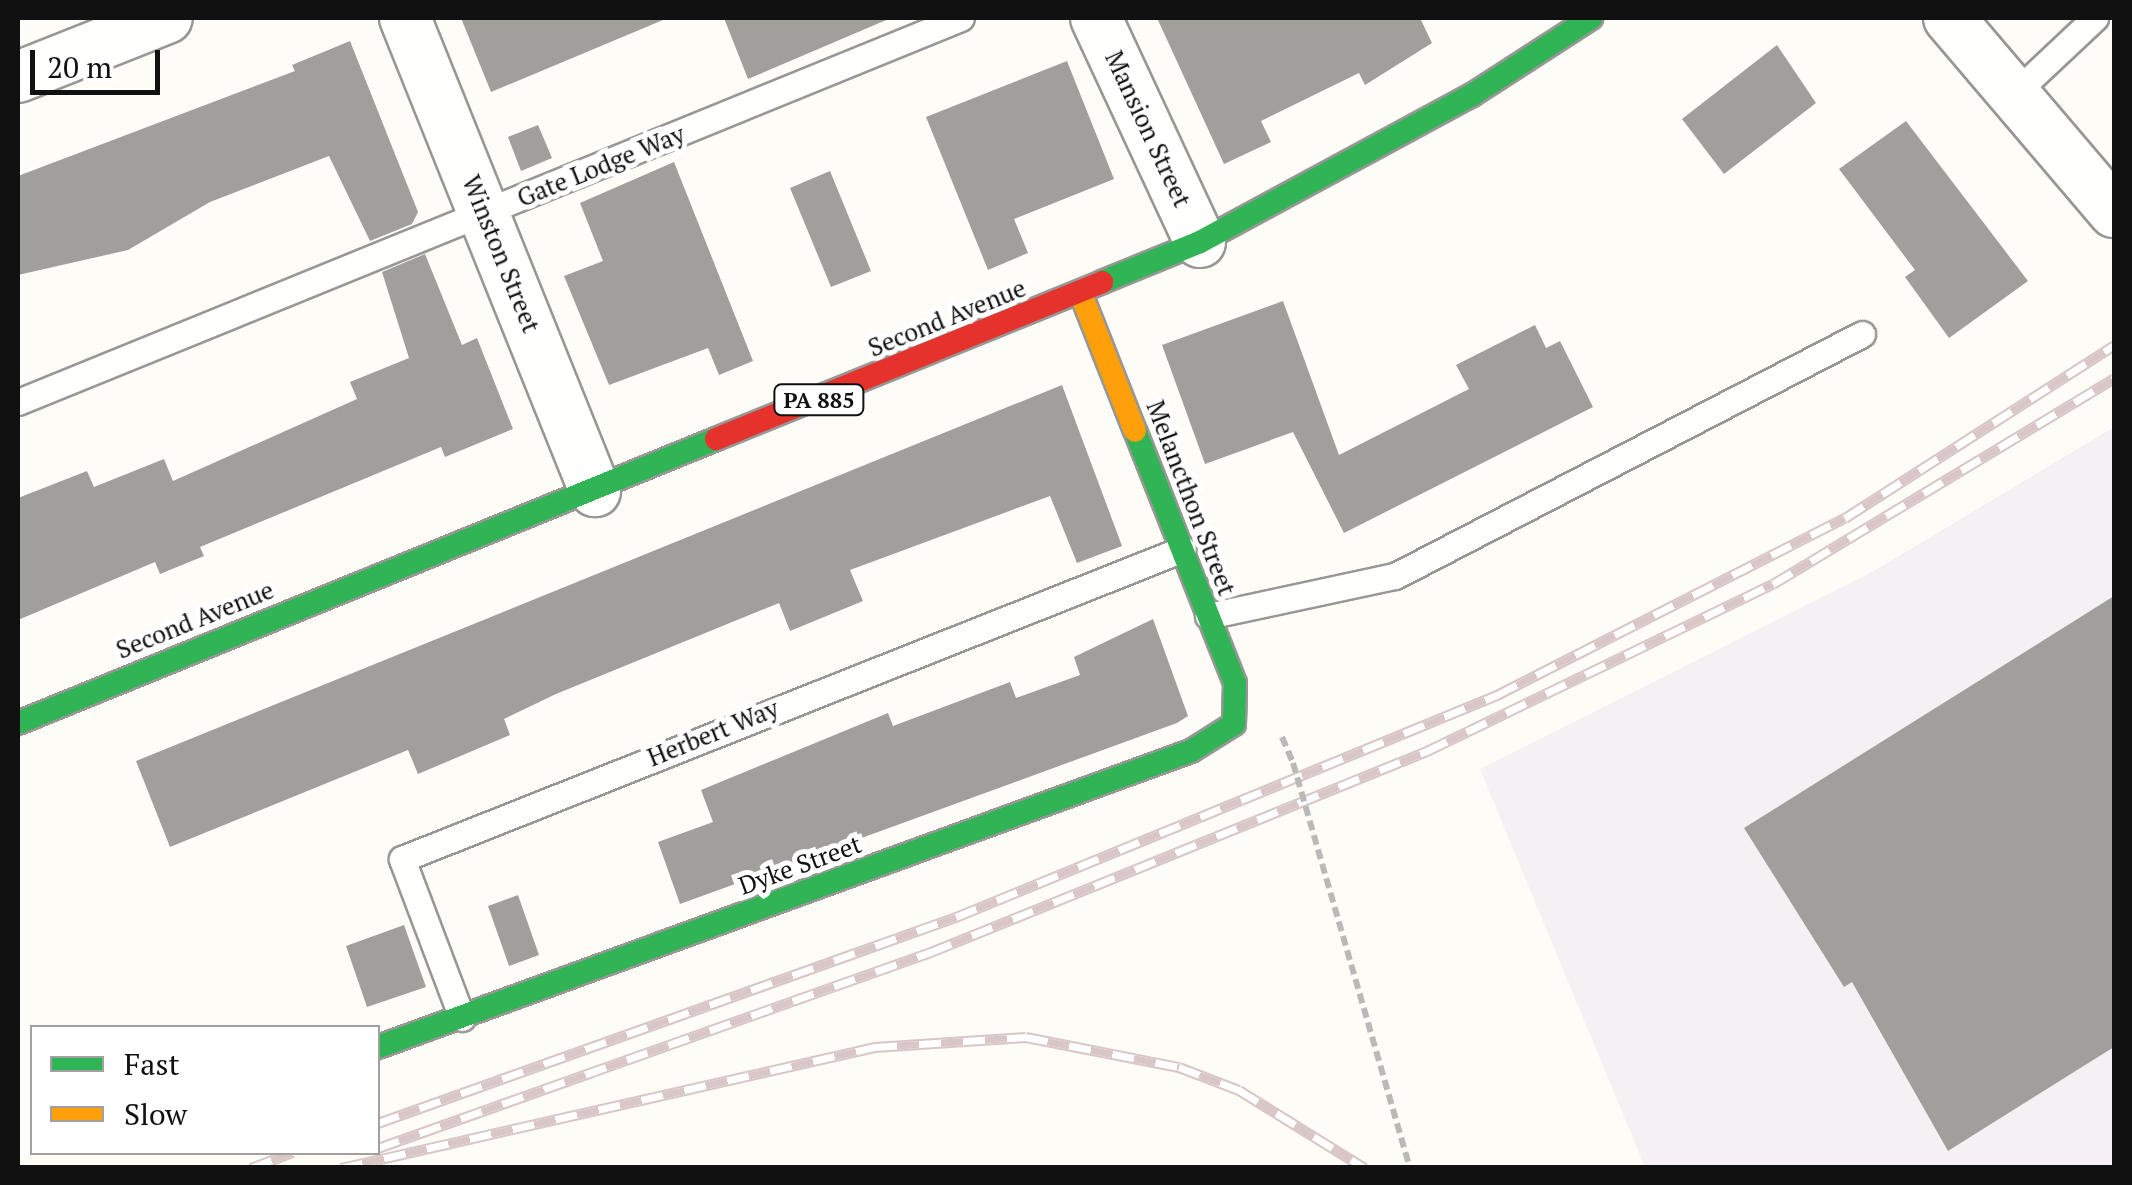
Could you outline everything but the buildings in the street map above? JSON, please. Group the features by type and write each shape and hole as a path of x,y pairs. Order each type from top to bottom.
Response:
{"main road":[{"name":"Second Avenue","path":"18,722 1082,294 1200,242 1472,95 1591,18"},
{"name":"Melancthon Street","path":"1082,294 1234,683 1234,724"},
{"name":"Dyke Street","path":"380,1046 1191,751 1234,724"}],"street":[{"path":"18,77 167,18"},
{"name":"Winston Street","path":"405,18 595,491"},
{"name":"Mansion Street","path":"1096,18 1200,242"},
{"path":"1949,18 2114,212"}],"lane":[{"name":"Gate Lodge Way","path":"18,402 962,18"},
{"path":"2016,93 2095,18"},
{"path":"1208,616 1395,576 1862,334"},
{"name":"Herbert Way","path":"462,1018 402,859 1182,549"}],"path":[{"path":"1293,763 1410,1168"}],"shaded area":[{"path":"2114,427 2114,1167 1645,1167 1480,769 1874,571"}],"railway":[{"path":"380,1122 956,917 1497,695 1845,518 2114,345"},
{"path":"380,1147 931,952 1427,751 1773,584 2114,378"},
{"path":"341,1168 875,1047 1026,1037 1179,1067 1239,1090 1365,1168"},
{"path":"251,1168 285,1155"}],"traffic: fast":[{"path":"1102,282 1200,242 1472,95 1591,18"},
{"path":"380,1046 1191,751 1234,724 1235,683 1135,431"},
{"path":"18,723 716,439"}],"traffic: slow":[{"path":"1081,294 1135,431"}],"traffic: jam":[{"path":"716,439 1102,282"}]}
